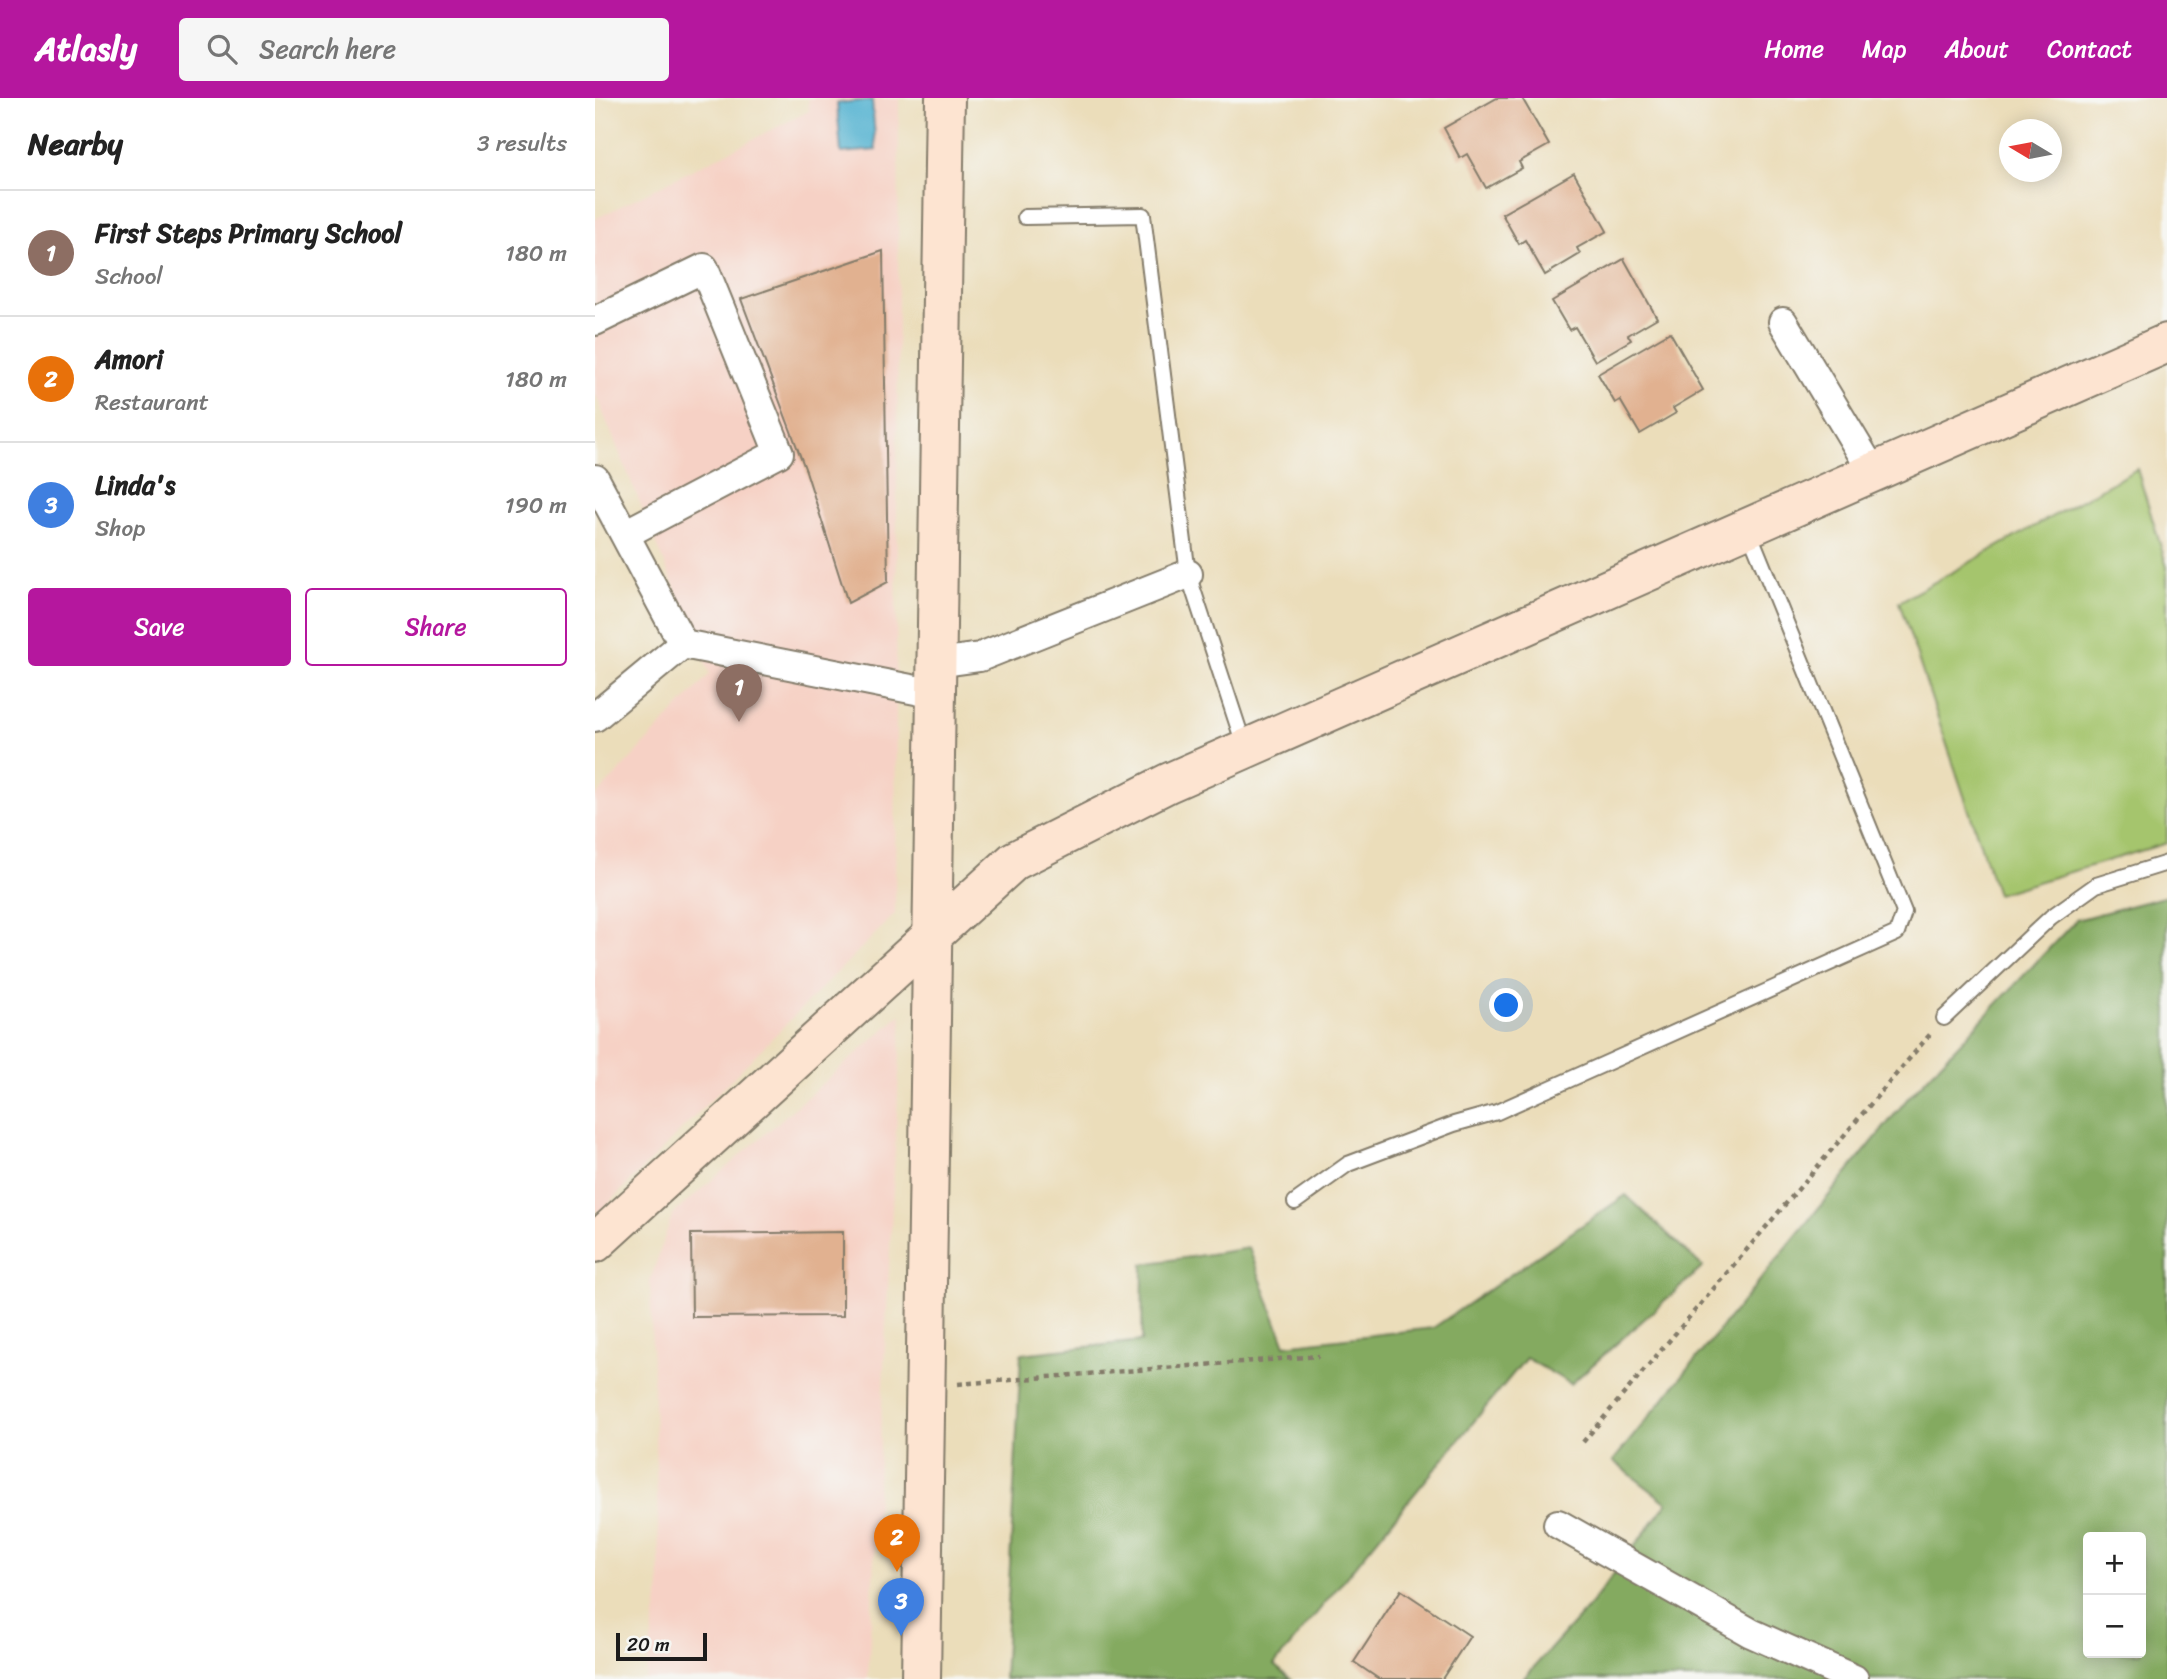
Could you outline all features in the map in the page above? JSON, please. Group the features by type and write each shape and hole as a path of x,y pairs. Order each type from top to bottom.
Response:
{"street":[{"path":"921,1679 944,98"},
{"path":"595,321 704,268 779,453 625,534"},
{"path":"1783,323 1873,472"},
{"path":"595,1243 1014,861 1168,783 2167,342"},
{"path":"595,479 683,644"},
{"path":"595,717 683,644 936,678 980,657 1188,575"},
{"path":"1558,1524 1751,1633 1854,1679"}],"lane":[{"path":"1025,217 1143,215 1188,575 1245,749"},
{"path":"1295,1202 1348,1164 1497,1112 1897,933 1904,912 1747,528"},
{"path":"1944,1018 2051,917 2096,885 2167,863"}],"path":[{"path":"1583,1442 1944,1018"},
{"path":"926,1386 1319,1356"}],"shaded area":[{"path":"808,98 899,98 895,914 599,1213 595,1208 595,797 710,674 595,393 595,219 809,111"},
{"path":"902,1014 868,1679 645,1679 660,1586 650,1281 672,1215"}],"green space":[{"path":"2137,469 2167,567 2167,843 1997,894 1899,602"},
{"path":"2167,896 2167,1679 1523,1679 1591,1604 1667,1503 1613,1461 1908,1098 2076,920"},
{"path":"1626,1195 1703,1267 1571,1384 1526,1358 1274,1665 1291,1679 1004,1679 1021,1354 1142,1341 1143,1264 1249,1248 1285,1345 1433,1328"}],"water":[{"path":"872,100 876,150 841,153 837,103"}],"building":[{"path":"1497,98 1522,98 1549,145 1519,162 1522,168 1486,188 1467,154 1460,158 1444,128"},
{"path":"1574,173 1607,231 1577,248 1580,254 1545,275 1525,240 1519,244 1502,214"},
{"path":"883,251 888,582 848,603 806,471 741,299"},
{"path":"1624,259 1657,318 1628,335 1631,340 1595,361 1575,327 1569,330 1552,301"},
{"path":"1670,332 1703,390 1673,408 1676,413 1640,434 1620,400 1615,403 1598,374"},
{"path":"843,1232 843,1316 692,1317 691,1234"},
{"path":"1401,1590 1470,1636 1442,1679 1379,1679 1354,1662"}],"place":[{"name":"First Steps Primary School","path":"739,722"},
{"name":"Amori","path":"897,1572"},
{"name":"Linda's","path":"901,1636"}]}
